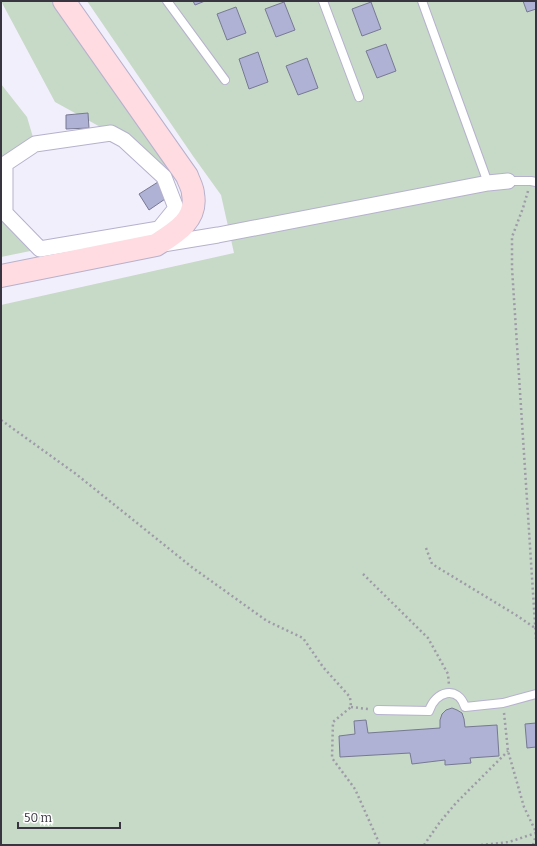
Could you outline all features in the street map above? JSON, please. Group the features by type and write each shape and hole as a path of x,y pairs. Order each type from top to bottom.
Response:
{"main road":[{"path":"1,276 156,245 174,234 188,222 193,208 194,193 187,176 64,1"}],"street":[{"path":"111,133 124,140 164,177 176,208 159,229 40,249 5,213 5,164 35,144 111,133"},
{"path":"156,245 218,235 488,183 508,181"}],"lane":[{"path":"167,1 225,80"},
{"path":"323,1 359,97"},
{"path":"422,1 488,183"},
{"path":"508,181 534,181"},
{"path":"378,710 430,711 435,699 450,693 459,696 463,700 466,707 503,703 536,694"}],"path":[{"path":"534,181 512,237 512,268 536,639"},
{"path":"1,420 76,474 193,568 267,621 303,638 323,667 350,697 351,707"},
{"path":"426,548 432,564 535,628"},
{"path":"363,574 428,638 448,674"},
{"path":"503,703 508,751 524,807 536,833 533,845"},
{"path":"378,710 351,707 333,722 332,758 354,789 380,845"},
{"path":"424,845 440,822 456,803 508,751"},
{"path":"481,845 509,842 536,833"}],"green space":[{"path":"1,1 52,1 179,177 164,177 124,140 55,102"},
{"path":"87,1 536,1 536,845 1,845 1,305 234,253 221,195"},
{"path":"1,84 27,117 35,144 5,164 5,213 40,249 1,257"}],"building":[{"path":"193,1 205,1 195,5"},
{"path":"523,1 536,1 536,9 527,12"},
{"path":"284,2 295,30 276,37 265,9"},
{"path":"371,2 381,29 362,36 352,9"},
{"path":"236,7 246,33 227,40 217,14"},
{"path":"386,44 396,71 377,78 366,51"},
{"path":"258,52 268,82 249,89 239,59"},
{"path":"307,58 318,88 298,95 286,66"},
{"path":"88,113 89,128 66,129 66,115"},
{"path":"158,182 168,197 149,210 139,194"},
{"path":"452,708 462,713 465,727 497,725 499,756 470,758 471,763 445,765 445,760 412,764 410,753 340,757 339,736 355,734 354,721 366,720 368,733 440,728 442,714 446,710"},
{"path":"536,723 536,747 527,748 525,724"}]}
